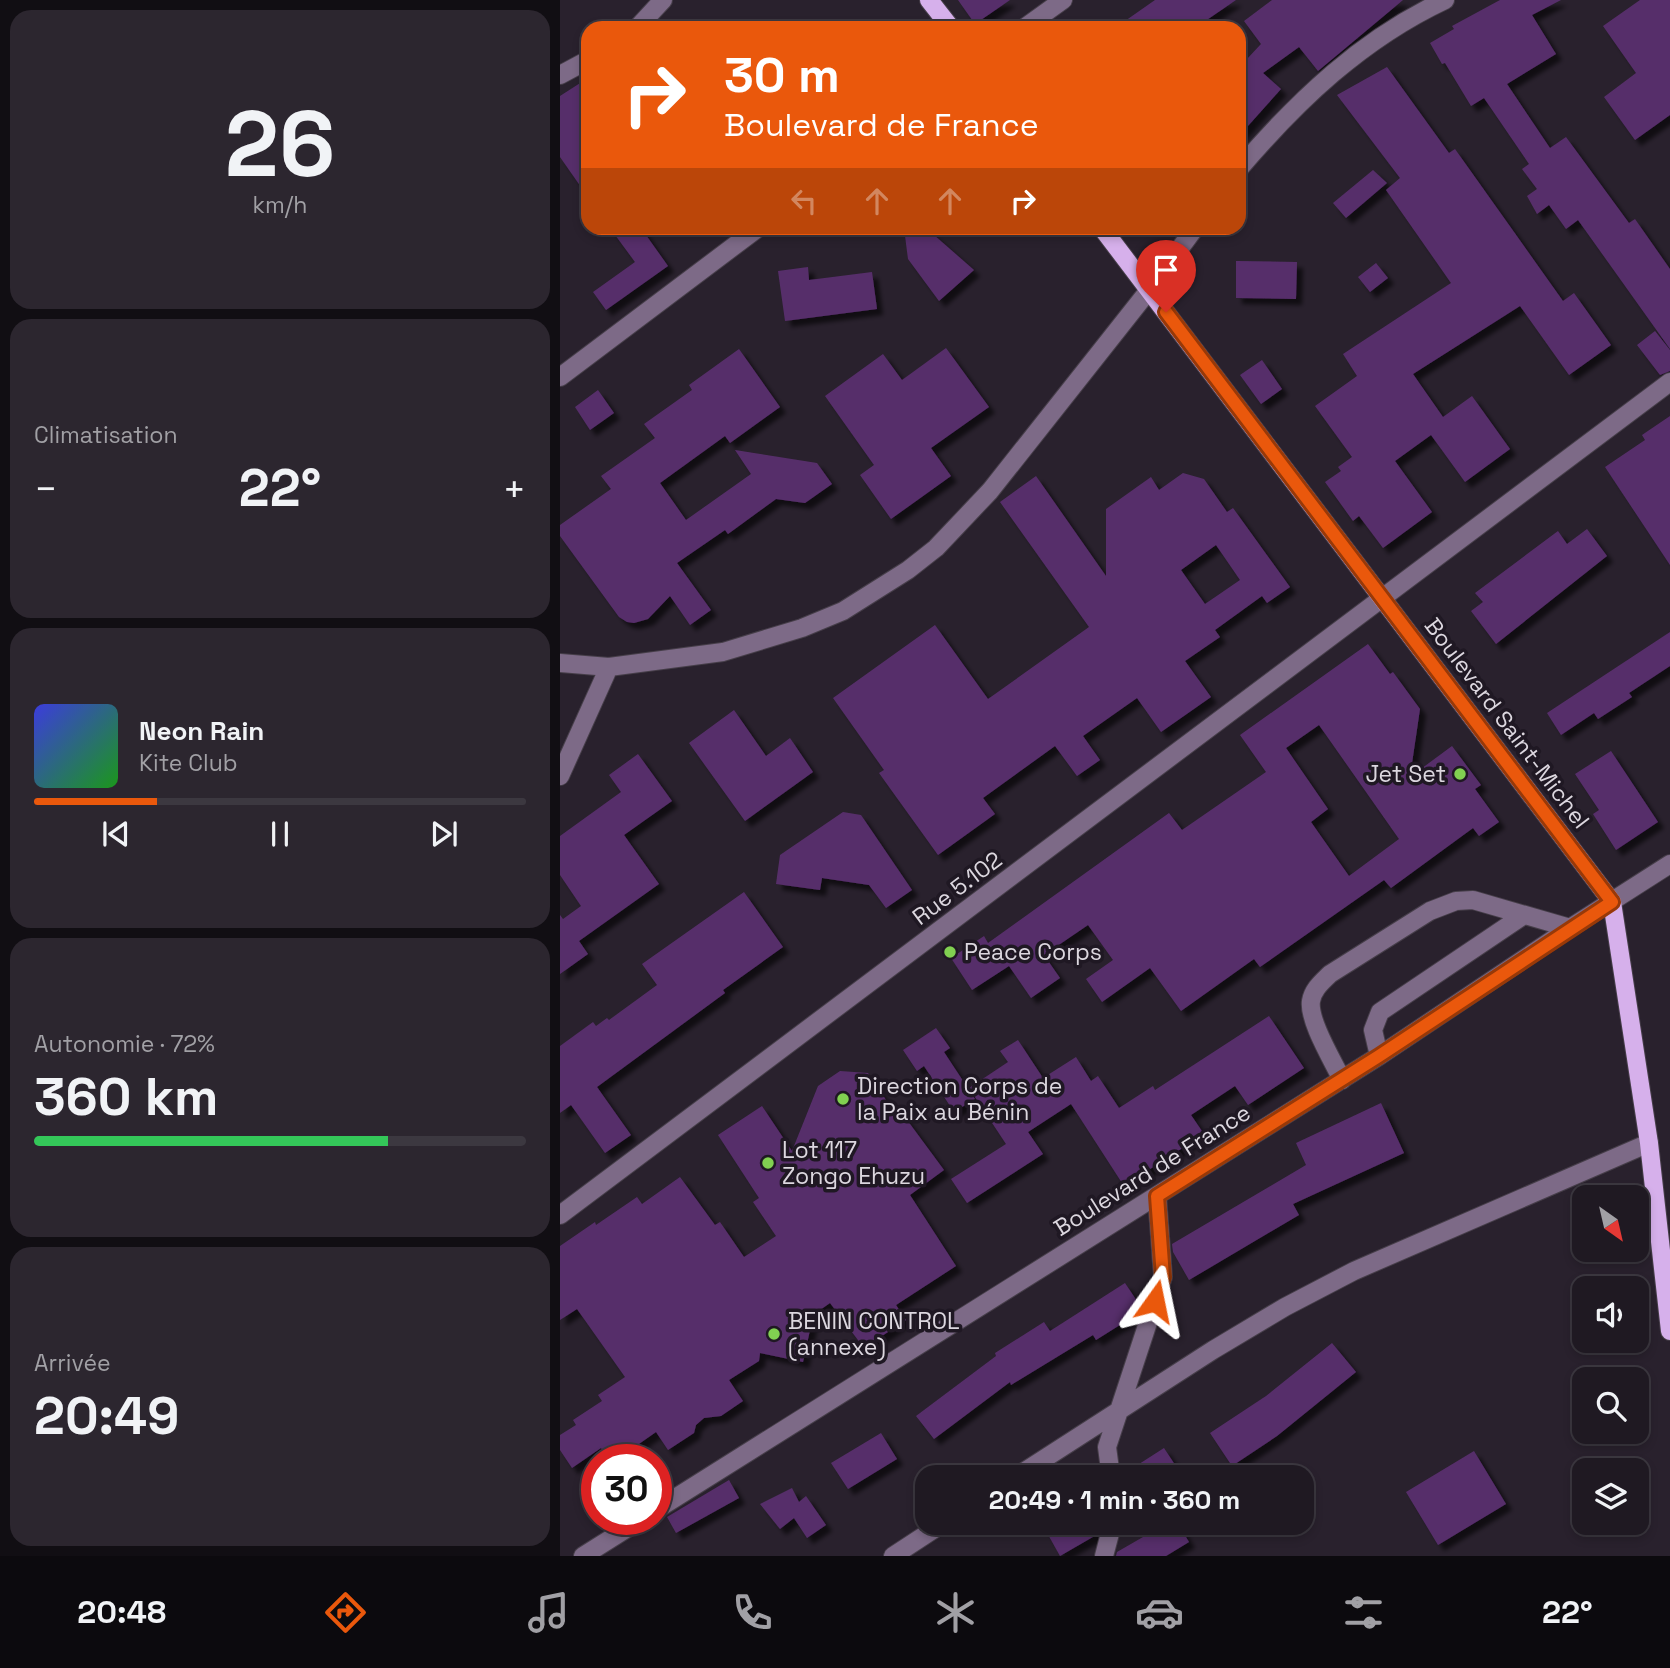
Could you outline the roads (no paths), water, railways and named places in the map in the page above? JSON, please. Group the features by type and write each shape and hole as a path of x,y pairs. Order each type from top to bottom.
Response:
{"main road":[{"path":"929,0 946,21"},
{"name":"Boulevard Saint-Michel","path":"1107,235 1612,902 1649,1143 1670,1331"}],"street":[{"path":"644,21 663,0"},
{"path":"1034,21 1063,0"},
{"path":"1246,161 1281,120 1365,46 1445,0"},
{"path":"560,75 581,64"},
{"path":"560,377 749,235"},
{"path":"560,663 609,667 723,652 765,641 843,611 908,570 936,548 990,491 1190,235"},
{"name":"Rue 5.102","path":"560,1215 1670,382"},
{"path":"560,776 609,667"},
{"name":"Boulevard de France","path":"672,1500 1342,1080 1670,864"},
{"path":"1342,1080 1312,1017 1311,1002 1317,987 1330,974 1430,911 1456,901 1474,900 1570,928"},
{"path":"1379,1056 1373,1030 1380,1012 1524,915"},
{"path":"1035,1465 1213,1350 1331,1283 1649,1143"},
{"path":"1109,1465 1107,1447 1163,1277 1157,1196"},
{"path":"583,1556 616,1535"},
{"path":"893,1556 925,1535"},
{"path":"1104,1556 1110,1535"}],"place":[{"name":"Jet Set","path":"1460,774"},
{"name":"Peace Corps","path":"950,952"},
{"name":"Direction Corps de la Paix au Bénin","path":"843,1099"},
{"name":"Lot 117 Zongo Ehuzu","path":"768,1163"},
{"name":"BENIN CONTROL (annexe)","path":"774,1334"}]}
